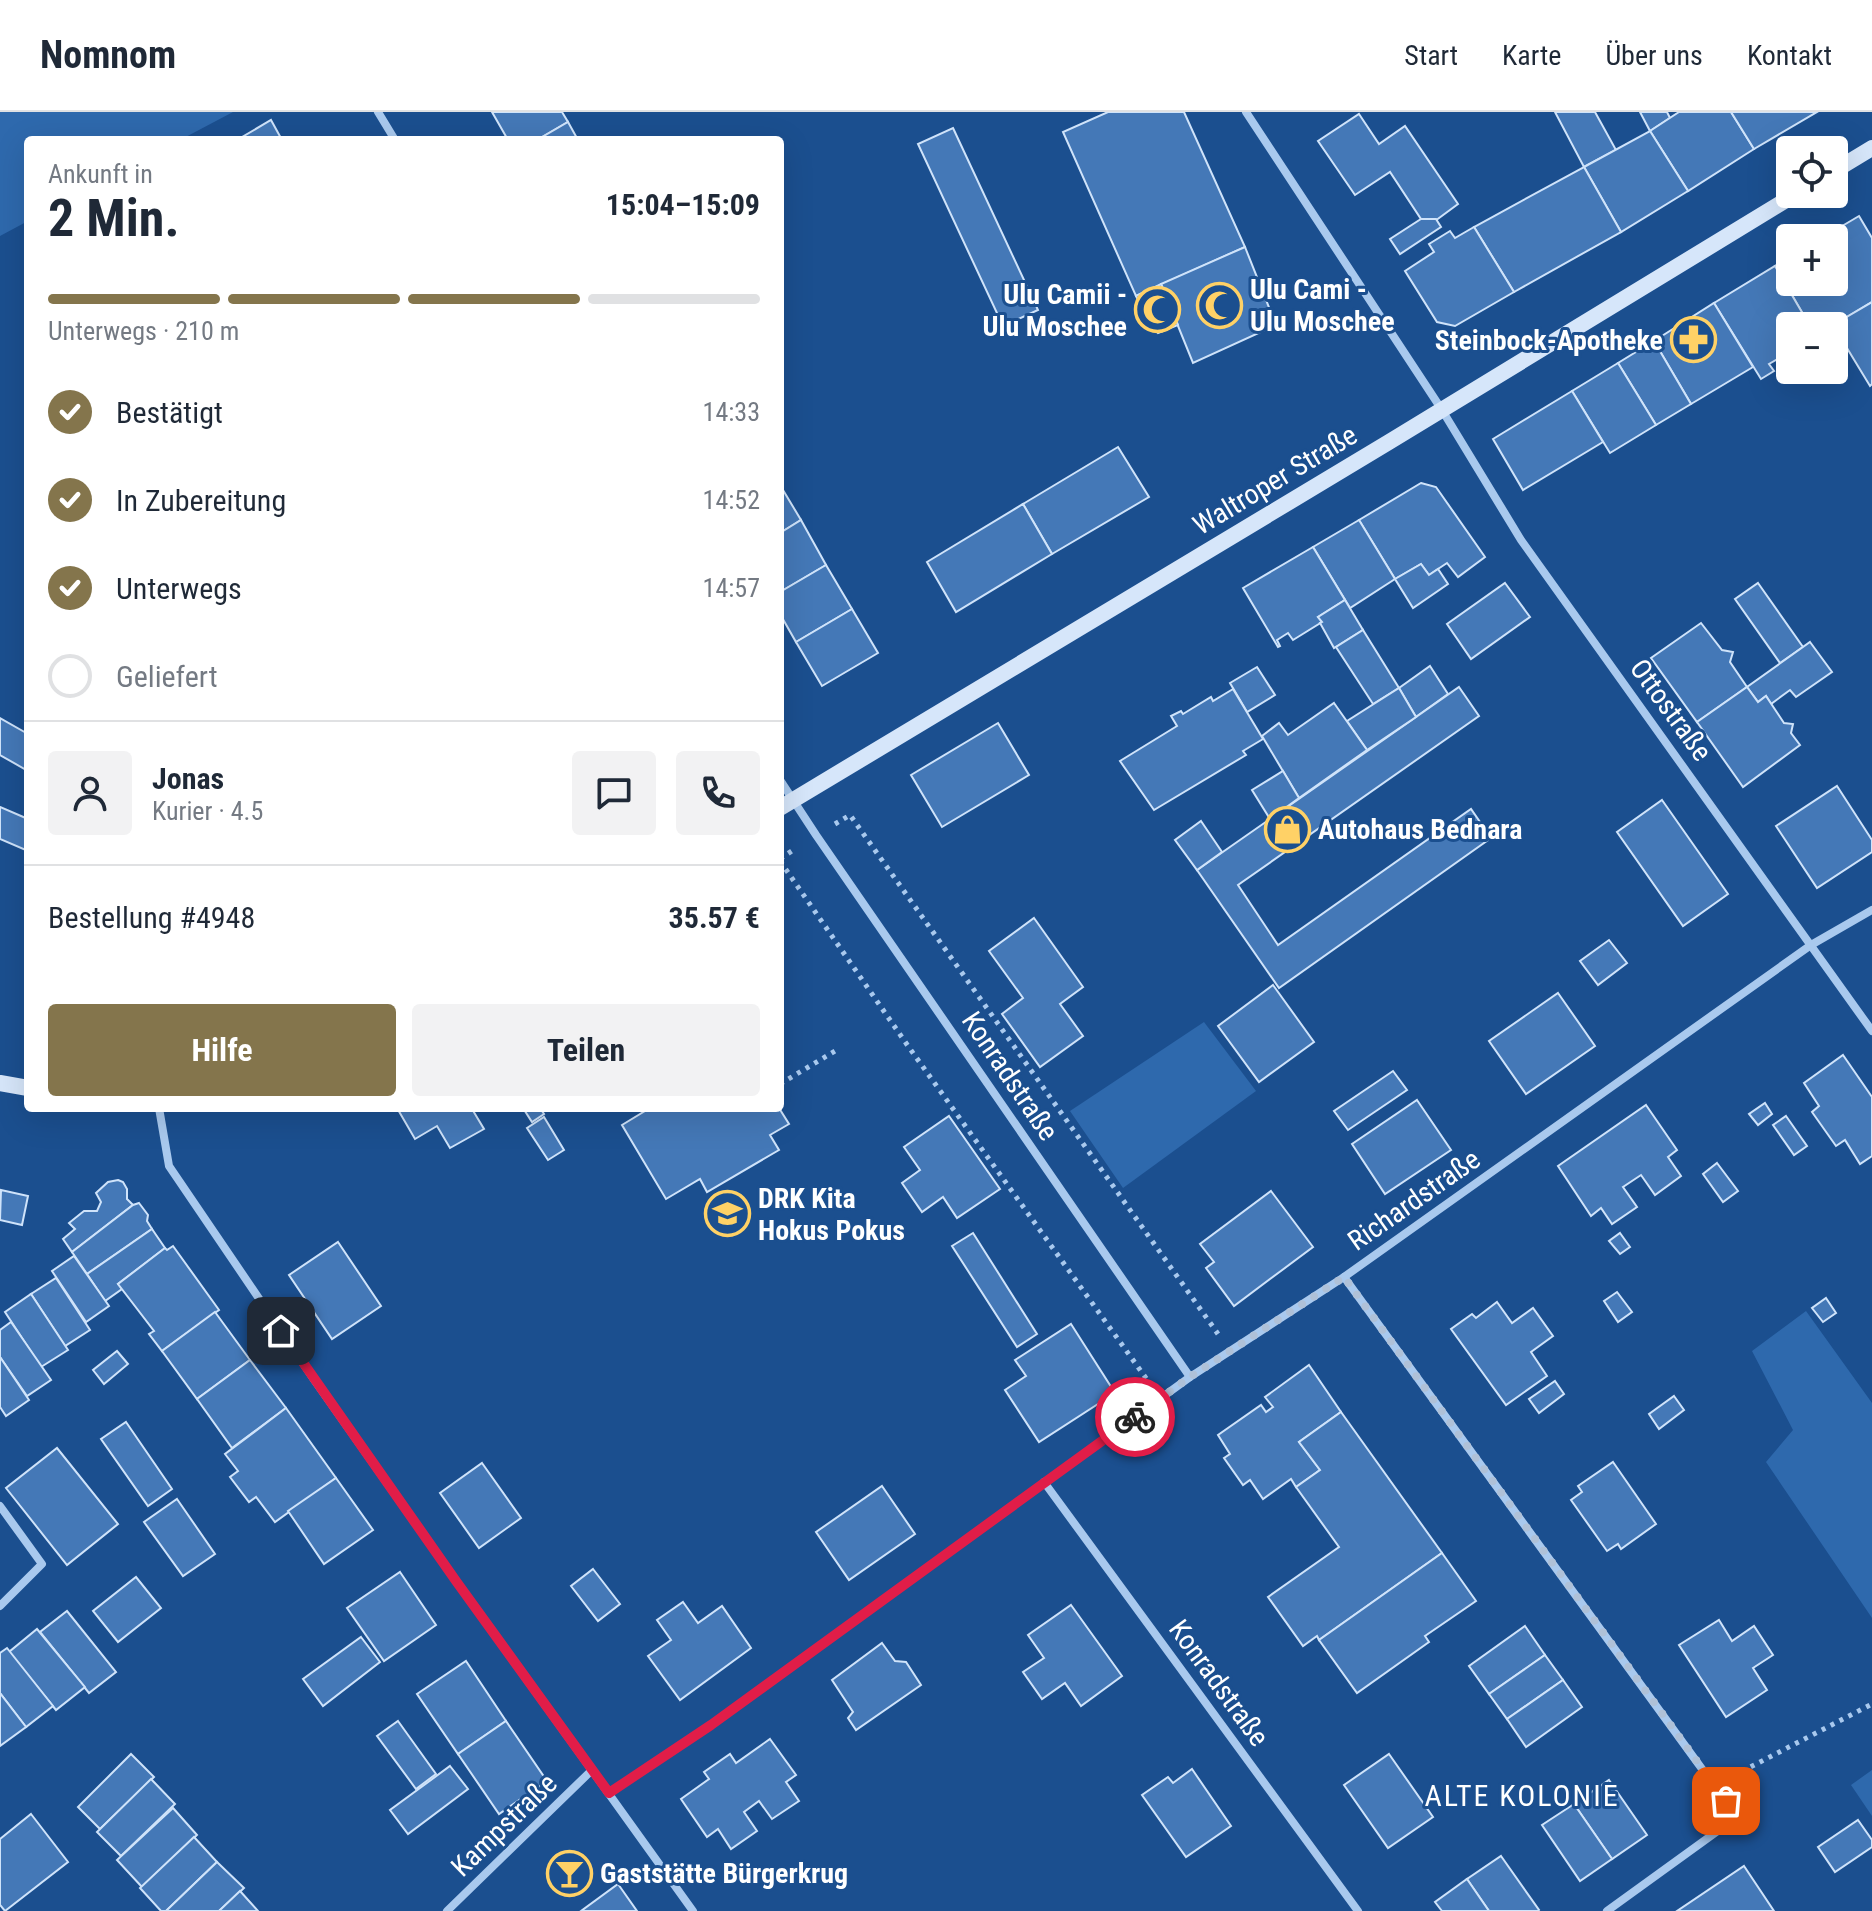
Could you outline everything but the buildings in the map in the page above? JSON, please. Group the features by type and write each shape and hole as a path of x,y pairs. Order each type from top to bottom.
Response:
{"main road":[{"path":"1848,163 1871,151"},
{"name":"Waltroper Straße","path":"786,805 1776,206"},
{"path":"0,1083 24,1087"}],"street":[{"path":"378,112 393,136"},
{"name":"Ottostraße","path":"1246,112 1442,410 1521,540 1872,1031"},
{"name":"Konradstraße","path":"786,805 816,835 1190,1377"},
{"name":"Richardstraße","path":"609,1793 711,1725 1190,1377 1344,1277 1811,945 1872,910"},
{"path":"160,1112 169,1166 322,1391 693,1911"},
{"path":"1344,1277 1737,1817 1607,1911"},
{"name":"Konradstraße","path":"1044,1482 1358,1911"},
{"path":"0,1506 42,1564 0,1606"},
{"name":"Kampstraße","path":"447,1911 592,1770"}],"path":[{"path":"816,835 850,815 1231,1351"},
{"path":"784,867 908,1046 1161,1398"},
{"path":"784,1082 840,1048"},
{"path":"1715,1786 1872,1704"}],"shaded area":[{"path":"0,112 233,112 188,136 24,136 24,223 0,236"},
{"path":"1204,1022 1256,1091 1123,1188 1070,1111"},
{"path":"1806,1311 1872,1403 1872,1618 1766,1462 1793,1430 1752,1351"},
{"path":"1872,1770 1872,1816 1851,1785"}],"way so far":[{"path":"1135,1417 1190,1377 1344,1277 1726,1801"}],"place":[{"name":"Ulu Cami - Ulu Moschee","path":"1219,305"},
{"name":"Ulu Camii - Ulu Moschee","path":"1158,310"},
{"name":"Steinbock-Apotheke","path":"1694,340"},
{"name":"Autohaus Bednara","path":"1287,829"},
{"name":"DRK Kita Hokus Pokus","path":"727,1214"},
{"name":"Gaststätte Bürgerkrug","path":"569,1873"}],"district":[{"name":"ALTE KOLONIE","path":"1522,1795"}],"route":[{"path":"281,1331 609,1793 711,1725 1135,1417"}]}
